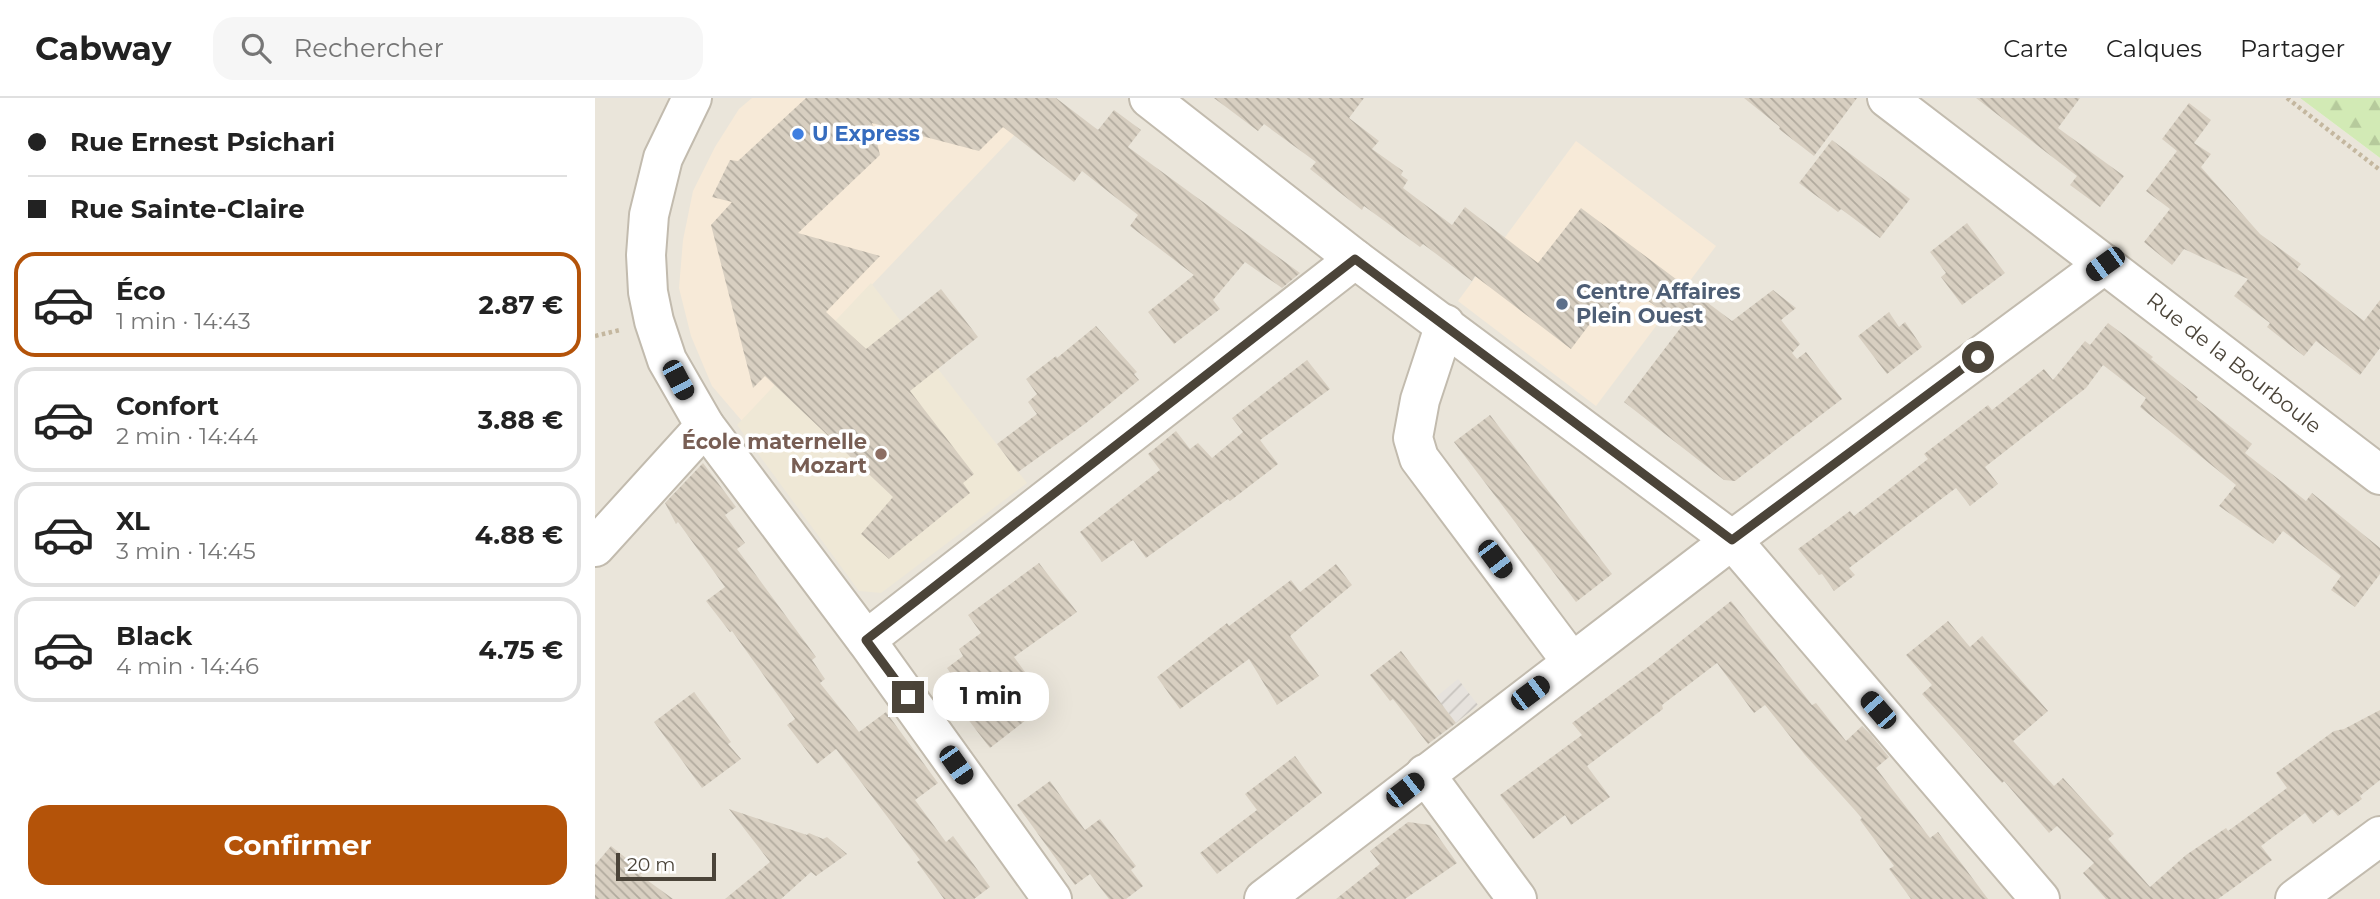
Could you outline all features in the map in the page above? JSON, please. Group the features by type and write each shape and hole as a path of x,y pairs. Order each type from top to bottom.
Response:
{"street":[{"path":"669,98 663,158 649,215 646,255 648,292 667,360 705,426 866,640 1052,899"},
{"path":"663,158 692,98"},
{"path":"1149,98 1355,259 1732,540 2040,899"},
{"name":"Rue de la Bourboule","path":"1887,98 2380,475"},
{"path":"866,640 1355,259"},
{"path":"1264,899 1571,661 2105,264"},
{"path":"1445,324 1420,400 1413,438 1419,458 1571,661"},
{"path":"595,547 705,426"},
{"path":"1425,774 1517,899"},
{"path":"2295,899 2380,836"}],"path":[{"path":"2287,98 2380,170"}],"shaded area":[{"path":"595,98 2300,98 2380,158 2380,899 595,899"},
{"path":"752,98 1050,98 742,421 712,386 691,336 679,288 683,240 693,191 715,147 739,109"},
{"path":"1576,141 1716,246 1596,406 1458,301"},
{"name":"École maternelle Mozart","path":"871,283 1027,483 881,593 859,591 737,425"},
{"path":"1458,679 1478,705 1456,723 1436,697"}],"green space":[{"path":"2300,98 2380,98 2380,158"}],"building":[{"path":"806,98 1056,98 1098,130 1114,110 1141,130 1128,147 1300,273 1282,288 1245,262 1213,300 1220,309 1174,344 1148,312 1194,275 1130,226 1138,215 1082,171 1074,182 1003,127 979,151 872,123 880,155 798,233 880,256 826,312 866,349 941,289 978,337 910,391 974,474 963,483 970,493 889,559 861,534 893,497 765,376 753,388 711,225 732,202 712,197 730,160 738,161"},
{"path":"1214,98 1364,98 1349,118 1379,141 1372,149 1403,171 1401,175 1408,180 1403,188 1452,225 1465,207 1538,263 1581,208 1732,321 1773,290 1796,308 1781,320 1800,344 1792,353 1797,359 1806,352 1842,399 1735,481 1724,480 1624,402 1682,326 1631,288 1607,320 1598,313 1571,349 1475,276 1472,281 1423,244 1420,247 1364,206 1362,210 1310,169 1316,162 1264,124 1258,131"},
{"path":"1744,98 1857,98 1814,156"},
{"path":"1976,98 2080,98 2058,128 2124,176 2100,207 2070,185 2077,176"},
{"path":"2189,103 2211,120 2194,143 2211,154 2201,167 2260,234 2301,264 2297,269 2364,321 2380,300 2380,348 2360,375 2316,341 2304,356 2267,327 2270,323 2234,296 2248,279 2184,249 2172,265 2144,242 2170,209 2146,191 2177,151 2162,139"},
{"path":"1832,140 1910,199 1880,238 1799,183"},
{"path":"1967,223 2005,273 1962,305 1941,277 1946,273 1930,252"},
{"path":"1889,312 1899,327 1905,322 1922,347 1887,374 1858,336"},
{"path":"2108,323 2153,357 2151,359 2198,397 2196,399 2252,444 2245,453 2306,501 2312,493 2380,548 2380,574 2355,607 2331,590 2341,576 2283,531 2273,544 2219,506 2236,485 2140,407 2146,398 2103,365 2086,388 1985,467 1998,484 1970,506 1956,488 1849,568 1855,575 1834,591 1798,549 1850,511 1854,516 1928,459 1924,454 1988,405 1992,410 2044,369 2053,380 2085,341 2090,345"},
{"path":"1096,326 1137,372 1134,374 1139,380 1086,423 1018,472 997,444 1037,414 1028,402 1037,394 1026,379"},
{"path":"1307,360 1330,389 1260,440 1278,464 1230,501 1228,499 1146,558 1133,540 1102,562 1080,532 1160,470 1148,454 1176,431 1190,449 1198,443 1212,458 1243,432 1232,418"},
{"path":"1490,415 1612,574 1576,602 1454,442"},
{"path":"703,463 736,507 725,515 745,543 737,549 816,657 812,660 825,679 820,683 859,732 886,712 938,783 915,800 946,842 953,836 990,887 974,899 944,899 917,862 920,860 836,749 817,764 787,725 795,719 732,631 730,632 706,601 725,587 678,522 676,524 665,503"},
{"path":"1039,563 1077,612 1014,657 1048,703 990,748 967,718 977,711 947,668 963,656 959,649 981,633 968,615"},
{"path":"1336,564 1352,585 1290,636 1319,676 1277,705 1249,659 1180,709 1157,677 1227,623 1229,626 1291,580 1300,592"},
{"path":"1731,601 1812,705 1816,703 1846,741 1862,726 1871,735 1889,757 1876,768 1930,838 1938,832 1988,899 1911,899 1889,869 1894,866 1860,820 1862,818 1805,755 1765,705 1754,713 1717,663 1662,705 1663,709 1587,766 1610,797 1571,825 1565,815 1533,839 1500,795 1582,735 1572,723"},
{"path":"1948,621 1970,647 1982,636 2048,711 2013,741 2054,786 2063,778 2114,834 2108,839 2150,887 2186,855 2226,828 2228,831 2287,788 2276,773 2334,731 2344,729 2380,710 2380,780 2360,796 2362,799 2338,816 2332,809 2313,824 2305,813 2261,846 2272,860 2218,899 2106,899 2083,873 2094,863 2057,826 2049,833 1922,694 1932,685 1906,655"},
{"path":"1401,651 1456,723 1428,744 1393,699 1390,701 1370,675"},
{"path":"694,692 741,759 702,788 654,722"},
{"path":"1295,756 1322,793 1217,874 1200,853 1257,810 1245,794"},
{"path":"1050,781 1085,830 1100,819 1136,866 1131,870 1143,886 1126,899 1109,899 1090,874 1075,885 1017,805"},
{"path":"729,809 807,835 809,833 823,839 827,837 847,854 816,876 811,872 781,899 725,899 770,862"},
{"path":"1408,822 1430,825 1457,863 1405,899 1336,899 1380,864 1370,851"},
{"path":"611,846 643,872 640,875 673,899 595,899 595,865"}],"place":[{"name":"U Express","path":"798,134"},
{"name":"Centre Affaires Plein Ouest","path":"1562,304"},
{"name":"École maternelle Mozart","path":"881,454"}],"route":[{"path":"908,697 866,640 1355,259 1732,540 1978,357"}]}
